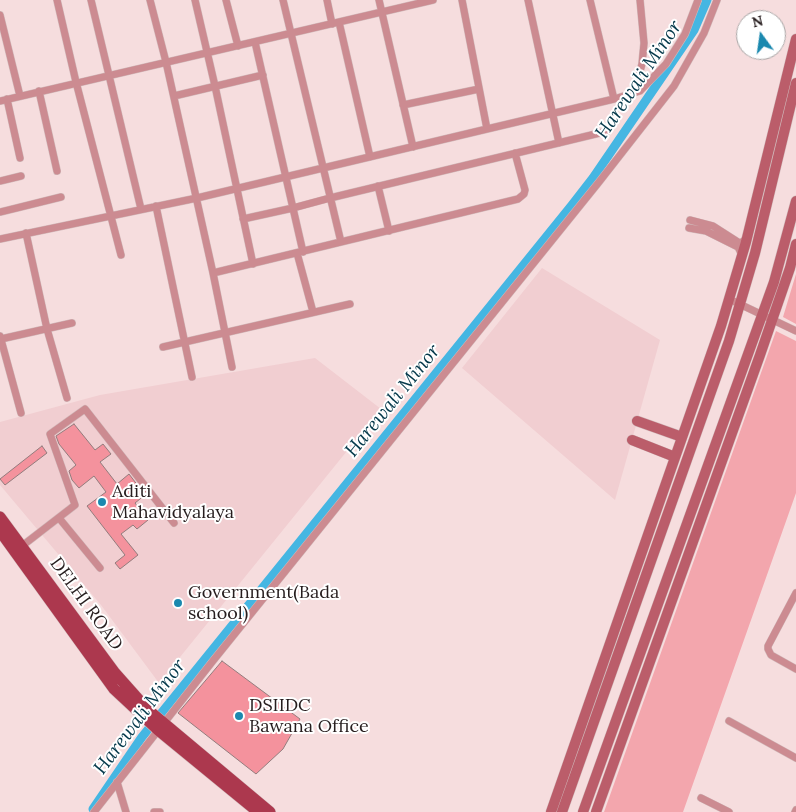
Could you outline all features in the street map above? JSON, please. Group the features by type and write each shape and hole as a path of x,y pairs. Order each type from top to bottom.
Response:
{"main road":[{"path":"551,812 729,299 747,238 796,39"},
{"path":"562,812 725,350 755,253 796,83"},
{"path":"583,812 774,282 796,201"},
{"path":"596,812 772,320 796,244"},
{"path":"637,421 682,437"},
{"path":"632,440 675,457"},
{"name":"DELHI ROAD","path":"0,517 115,673 127,694"},
{"path":"0,531 107,680 127,694 159,725 245,796 270,812"},
{"path":"245,796 258,812"}],"street":[{"path":"57,0 76,82 121,255"},
{"path":"91,0 141,209"},
{"path":"150,0 214,273 232,367"},
{"path":"195,0 253,264"},
{"path":"226,0 238,46"},
{"path":"283,0 341,242"},
{"path":"327,0 336,23 370,157"},
{"path":"379,0 413,147"},
{"path":"20,158 3,100 431,0"},
{"path":"462,0 487,129"},
{"path":"528,0 559,143"},
{"path":"590,0 614,99"},
{"path":"634,93 642,64 644,43 640,0"},
{"path":"0,239 197,198 553,114 640,91 666,64 685,34 698,0"},
{"path":"94,812 159,725 599,182 674,86 704,34 717,0"},
{"path":"0,15 20,96"},
{"path":"255,42 293,208 300,253 313,312"},
{"path":"174,96 263,76"},
{"path":"403,105 479,89"},
{"path":"38,91 57,171"},
{"path":"243,219 608,131"},
{"path":"214,273 522,197 524,190 515,153"},
{"path":"0,181 20,176"},
{"path":"378,186 389,231"},
{"path":"0,212 61,197"},
{"path":"156,206 192,377"},
{"path":"742,255 738,247 689,224 713,226 741,243 747,238"},
{"path":"26,233 47,329 68,398"},
{"path":"729,299 796,331"},
{"path":"163,347 350,304"},
{"path":"21,413 0,338 72,323"},
{"path":"22,546 75,505 50,434 85,409 174,523"},
{"path":"59,518 100,568"},
{"path":"796,593 768,646 771,655 796,669"},
{"path":"729,721 796,758"},
{"path":"117,782 126,812"},
{"path":"701,798 729,812"},
{"path":"154,812 160,812"}],"shaded area":[{"path":"542,268 660,340 615,500 462,368"},
{"path":"796,274 796,324 783,317"},
{"path":"776,331 796,341 796,493 683,812 604,812"},
{"path":"315,358 381,409 159,683 101,605 0,485 0,422 100,395"}],"building":[{"path":"74,424 95,450 103,444 111,454 100,462 117,484 129,474 145,495 135,503 148,520 137,529 133,525 121,534 138,555 120,569 115,563 125,555 87,506 106,492 94,476 79,488 72,480 69,471 76,465 59,444 56,436"},
{"path":"42,446 47,453 5,485 0,479"},
{"name":"DSIIDC Bawana Office","path":"222,661 300,719 283,749 256,774 178,713"}],"waterway":[{"name":"Harewali Minor","path":"93,809 142,737 593,178 694,30 707,0"}],"place":[{"name":"Aditi Mahavidyalaya","path":"102,502"},
{"name":"Government(Bada school)","path":"178,603"},
{"name":"DSIIDC Bawana Office","path":"239,716"}]}
